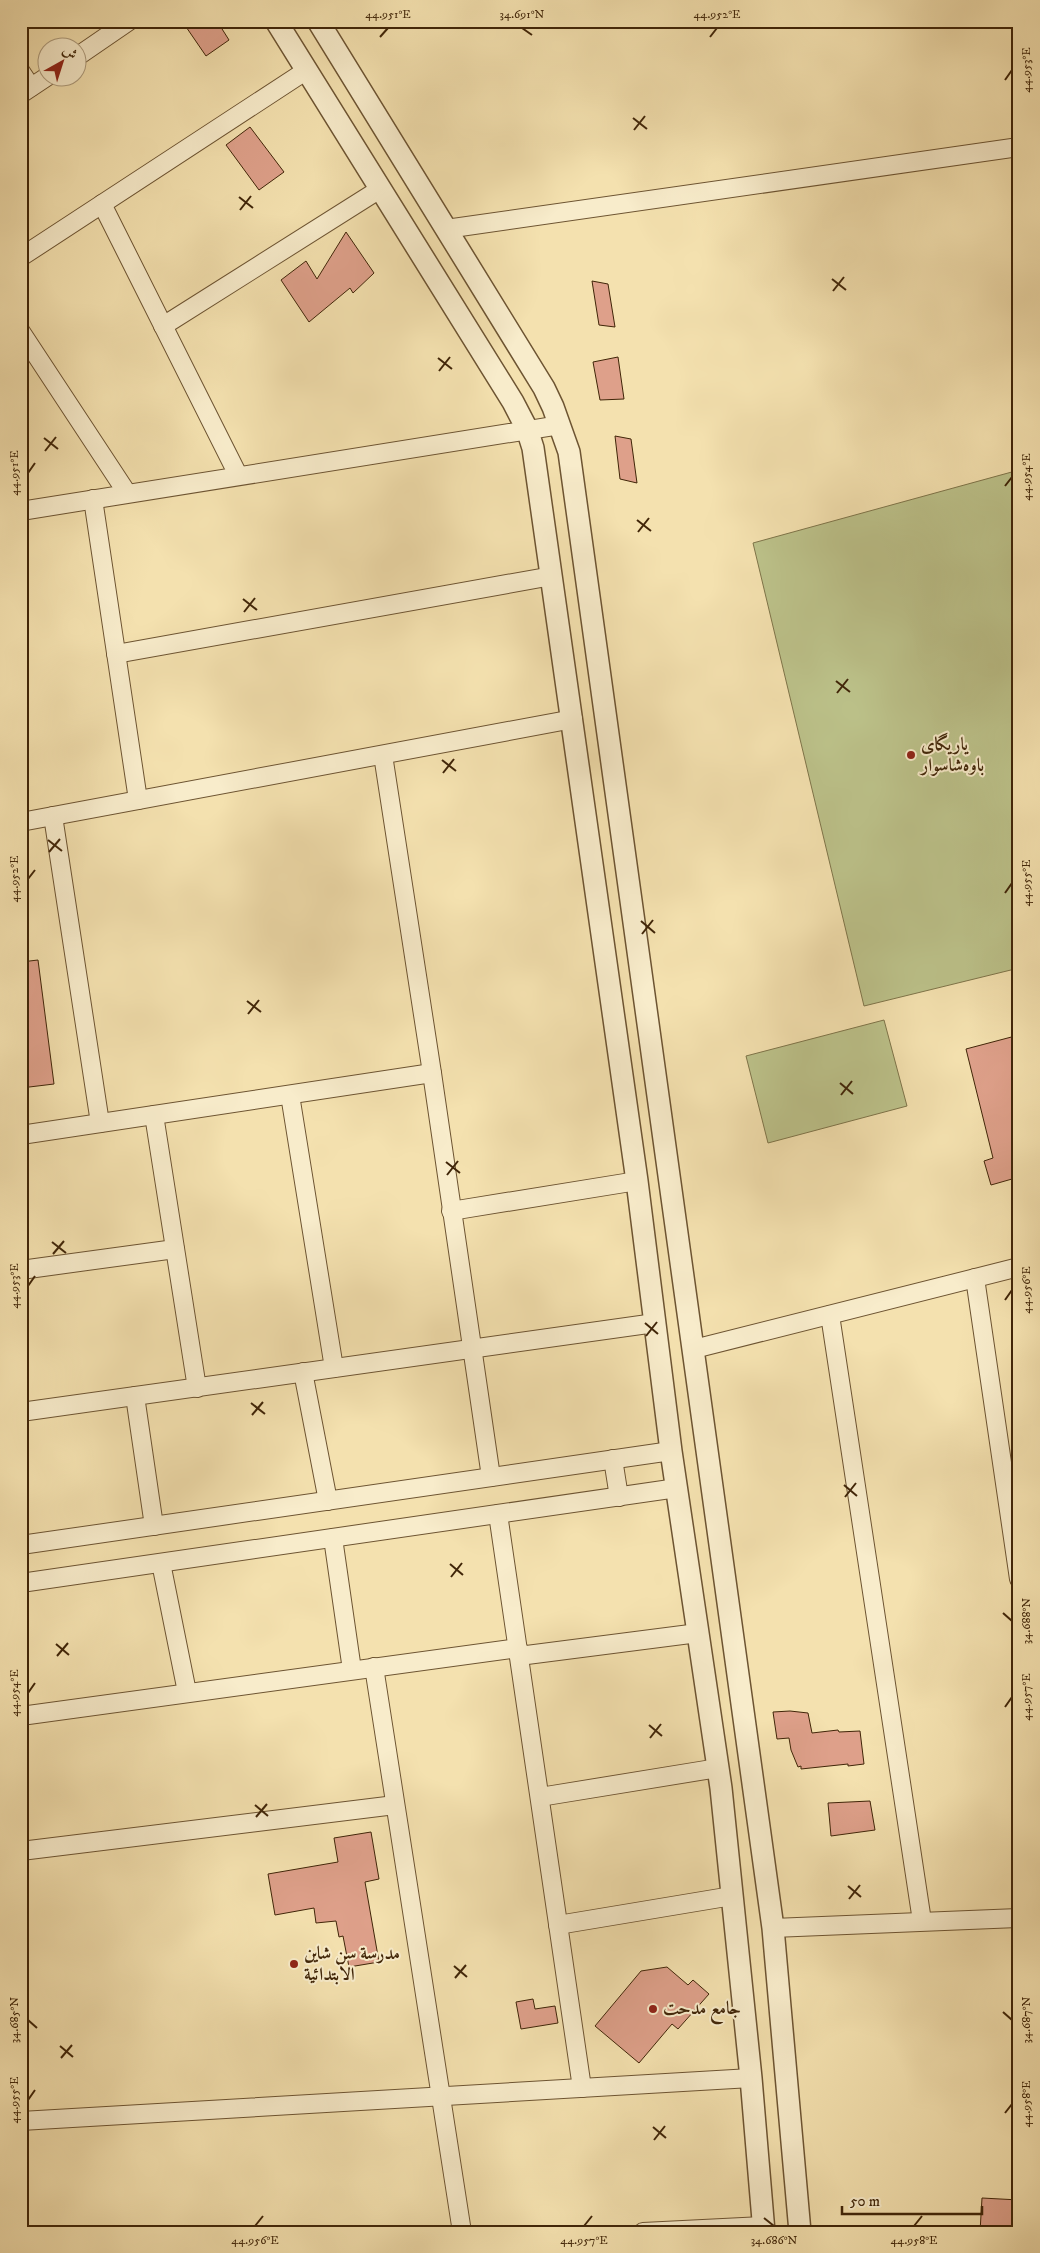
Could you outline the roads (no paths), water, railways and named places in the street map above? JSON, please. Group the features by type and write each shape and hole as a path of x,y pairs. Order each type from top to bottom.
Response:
{"street":[{"path":"88,49 129,21"},
{"path":"276,21 513,402 527,429 537,467 637,1182 671,1451 718,1768 751,2078 763,2229 643,2232"},
{"path":"318,21 544,388 560,425 574,480 773,1928 800,2232"},
{"path":"21,257 307,70"},
{"path":"24,84 38,79"},
{"path":"446,229 1019,147"},
{"path":"163,326 380,189"},
{"path":"102,204 238,475"},
{"path":"21,332 127,493"},
{"path":"21,511 560,425"},
{"path":"93,499 138,800"},
{"path":"116,654 552,576"},
{"path":"21,822 572,719"},
{"path":"383,755 491,1477"},
{"path":"53,816 100,1123"},
{"path":"21,1135 432,1073"},
{"path":"290,1094 334,1368"},
{"path":"154,1115 197,1388"},
{"path":"451,1212 637,1182"},
{"path":"21,1270 175,1249"},
{"path":"648,1267 682,1263"},
{"path":"694,1350 1019,1267"},
{"path":"975,1278 1018,1568"},
{"path":"830,1315 922,1921"},
{"path":"21,1412 655,1323"},
{"path":"303,1372 328,1501"},
{"path":"135,1396 154,1526"},
{"path":"21,1545 671,1451"},
{"path":"614,1459 619,1497"},
{"path":"21,1583 677,1488"},
{"path":"498,1514 582,2088"},
{"path":"333,1538 352,1670"},
{"path":"161,1563 187,1692"},
{"path":"690,1569 723,1563"},
{"path":"21,1716 374,1667 698,1633"},
{"path":"374,1667 462,2232"},
{"path":"540,1797 718,1768"},
{"path":"21,1851 395,1805"},
{"path":"558,1925 732,1896"},
{"path":"773,1928 1019,1918"},
{"path":"21,2121 751,2078"}],"place":[{"name":"یاریگای باوەشاسوار","path":"911,755"},
{"name":"مدرسة سن شاين الابتدائية","path":"294,1964"},
{"name":"جامع مدحت","path":"653,2009"}]}
